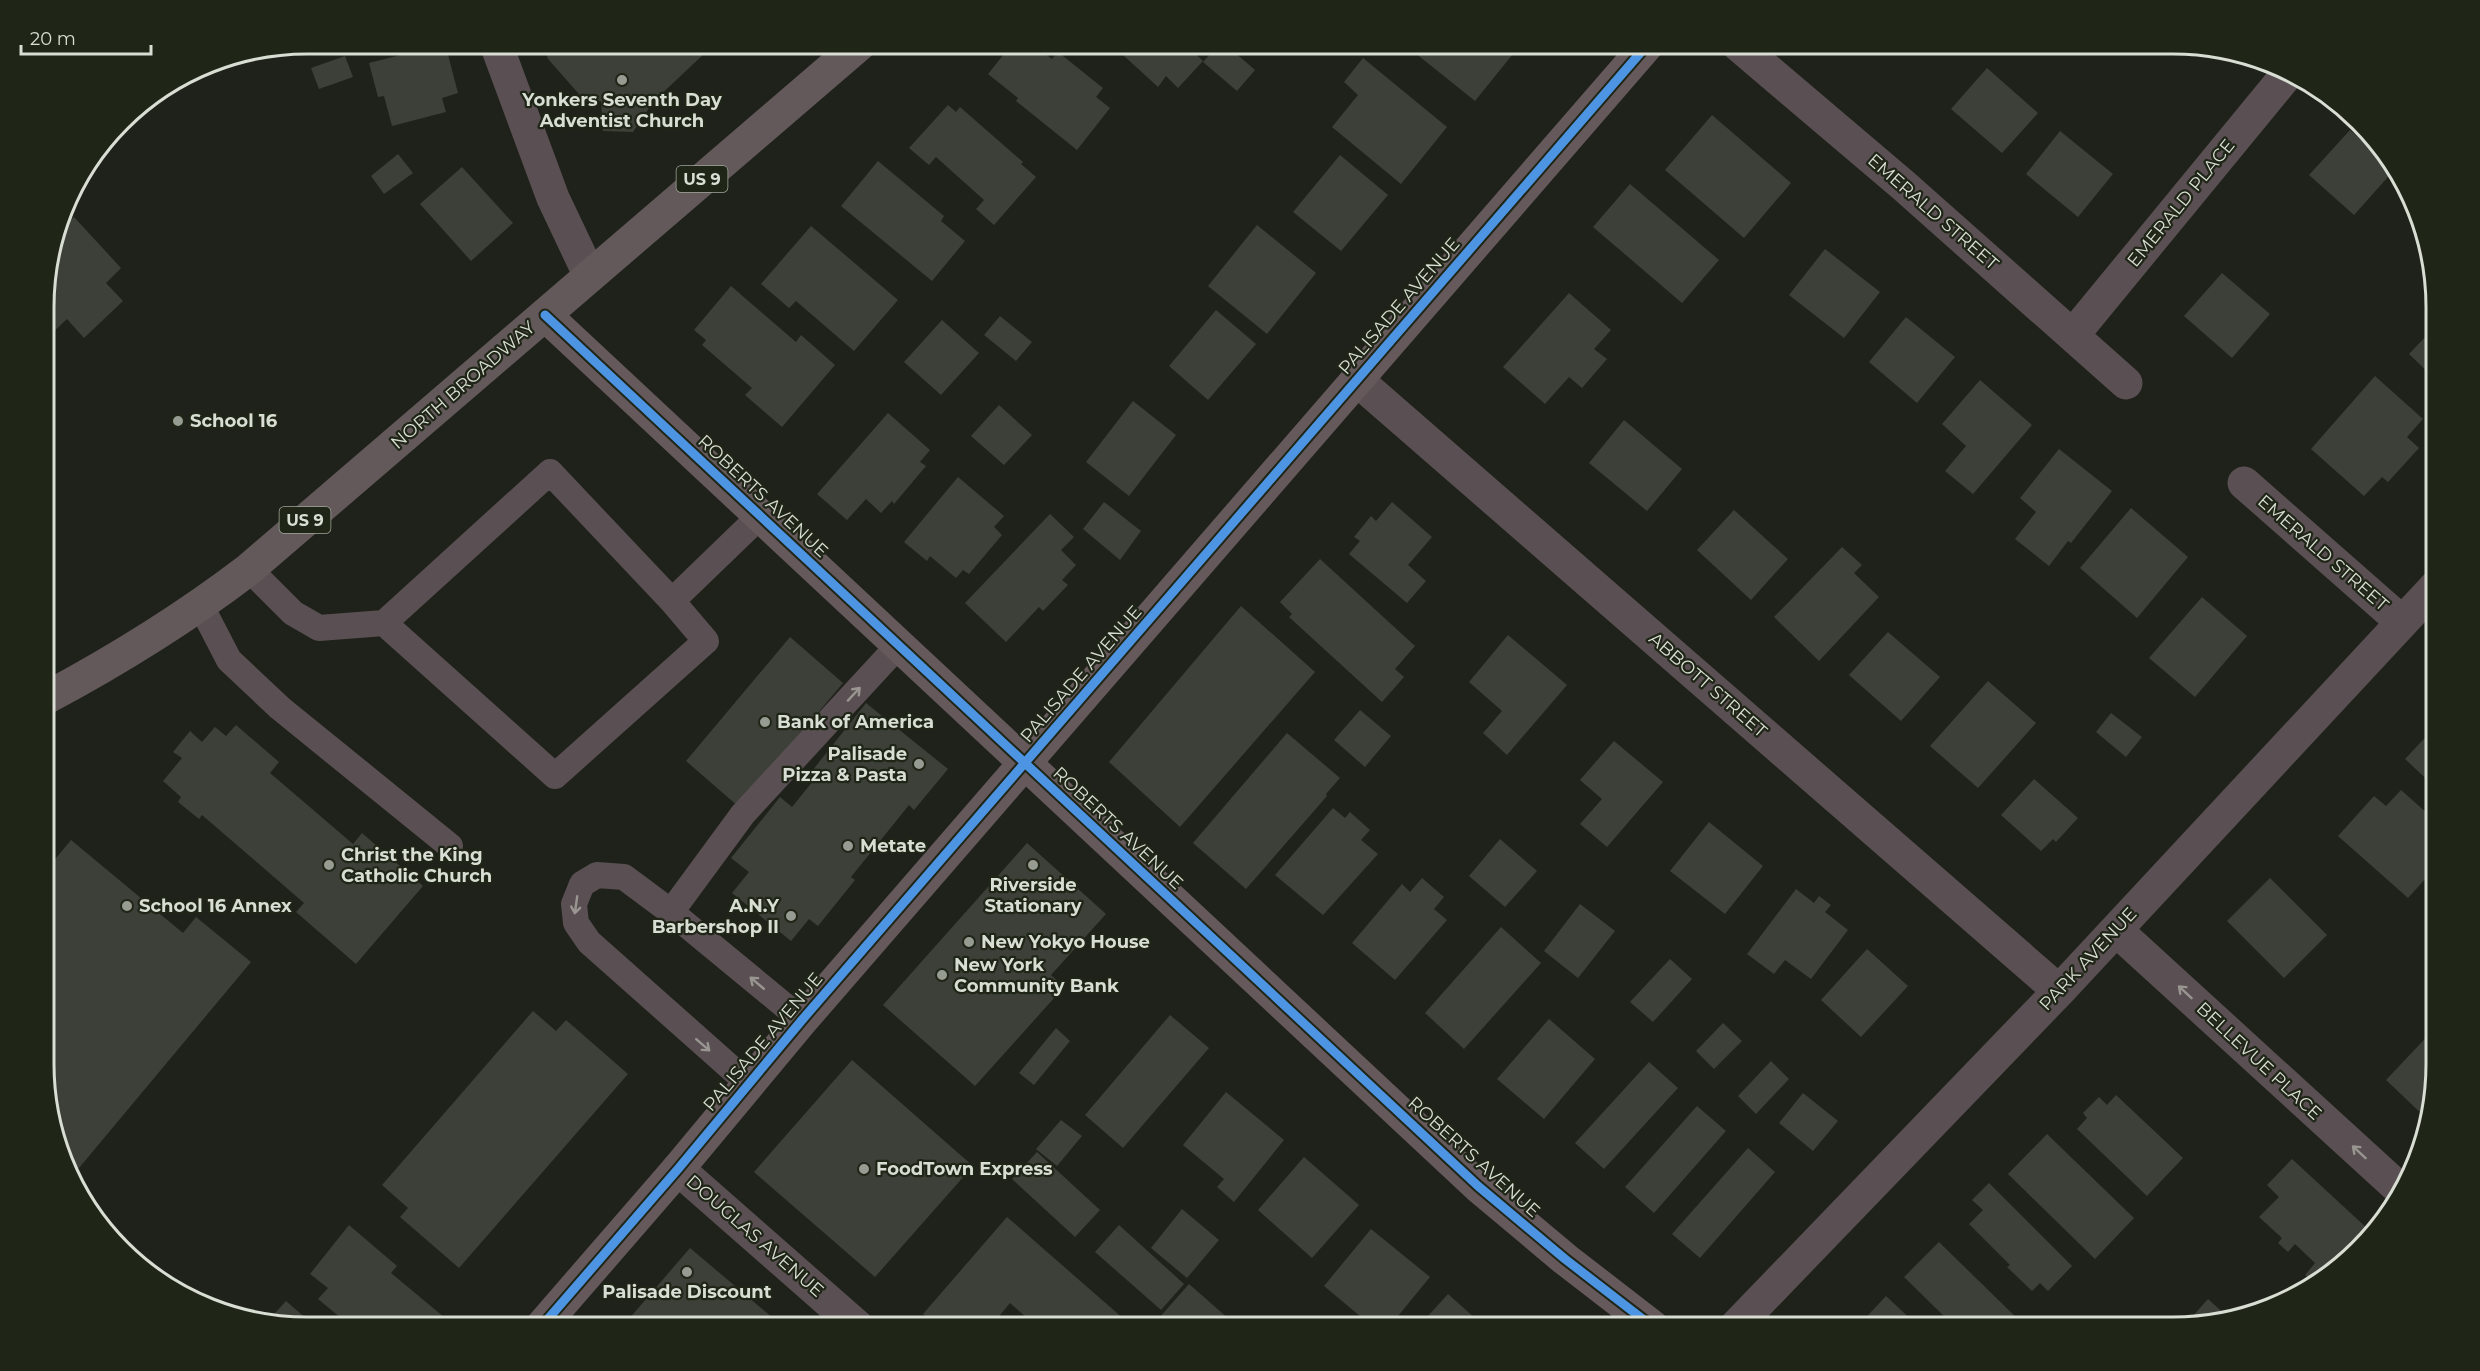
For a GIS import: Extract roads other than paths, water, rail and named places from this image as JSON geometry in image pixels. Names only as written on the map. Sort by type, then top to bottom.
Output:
[{"type":"main road","name":"NORTH BROADWAY","points":[[54,694],[97,671],[201,606],[249,569],[545,315],[589,274],[848,54]]},
{"type":"street","points":[[500,54],[553,198],[589,274]]},
{"type":"street","name":"PALISADE AVENUE","points":[[550,1317],[802,1020],[1639,54]]},
{"type":"street","name":"EMERALD STREET","points":[[1749,54],[2126,383]]},
{"type":"street","name":"EMERALD PLACE","points":[[2073,335],[2283,79]]},
{"type":"street","name":"ROBERTS AVENUE","points":[[545,315],[1478,1186],[1565,1259],[1640,1317]]},
{"type":"street","name":"ABBOTT STREET","points":[[1357,380],[2059,991]]},
{"type":"street","name":"EMERALD STREET","points":[[2244,483],[2402,622]]},
{"type":"street","name":"PARK AVENUE","points":[[1745,1317],[2059,991],[2426,597]]},
{"type":"street","name":"BELLEVUE PLACE","points":[[2116,930],[2395,1185]]},
{"type":"street","name":"DOUGLAS AVENUE","points":[[678,1169],[847,1317]]},
{"type":"lane","points":[[249,569],[293,613],[319,628],[384,623],[549,472],[672,601],[706,641],[555,776],[384,623]]},
{"type":"lane","points":[[672,601],[760,516]]},
{"type":"lane","points":[[201,606],[229,660],[280,708],[450,846]]},
{"type":"lane","points":[[671,912],[743,814],[898,646]]},
{"type":"lane","points":[[749,1084],[589,942],[576,923],[574,904],[582,884],[597,875],[624,877],[671,912],[802,1020]]},
{"type":"place","name":"Yonkers Seventh Day Adventist Church","points":[[622,80]]},
{"type":"place","name":"School 16","points":[[178,421]]},
{"type":"place","name":"Bank of America","points":[[765,722]]},
{"type":"place","name":"Palisade Pizza & Pasta","points":[[919,764]]},
{"type":"place","name":"Metate","points":[[848,846]]},
{"type":"place","name":"Christ the King Catholic Church","points":[[329,865]]},
{"type":"place","name":"Riverside Stationary","points":[[1033,865]]},
{"type":"place","name":"School 16 Annex","points":[[127,906]]},
{"type":"place","name":"A.N.Y Barbershop II","points":[[791,916]]},
{"type":"place","name":"New Yokyo House","points":[[969,942]]},
{"type":"place","name":"New York Community Bank","points":[[942,975]]},
{"type":"place","name":"FoodTown Express","points":[[864,1169]]},
{"type":"place","name":"Palisade Discount","points":[[687,1272]]}]
